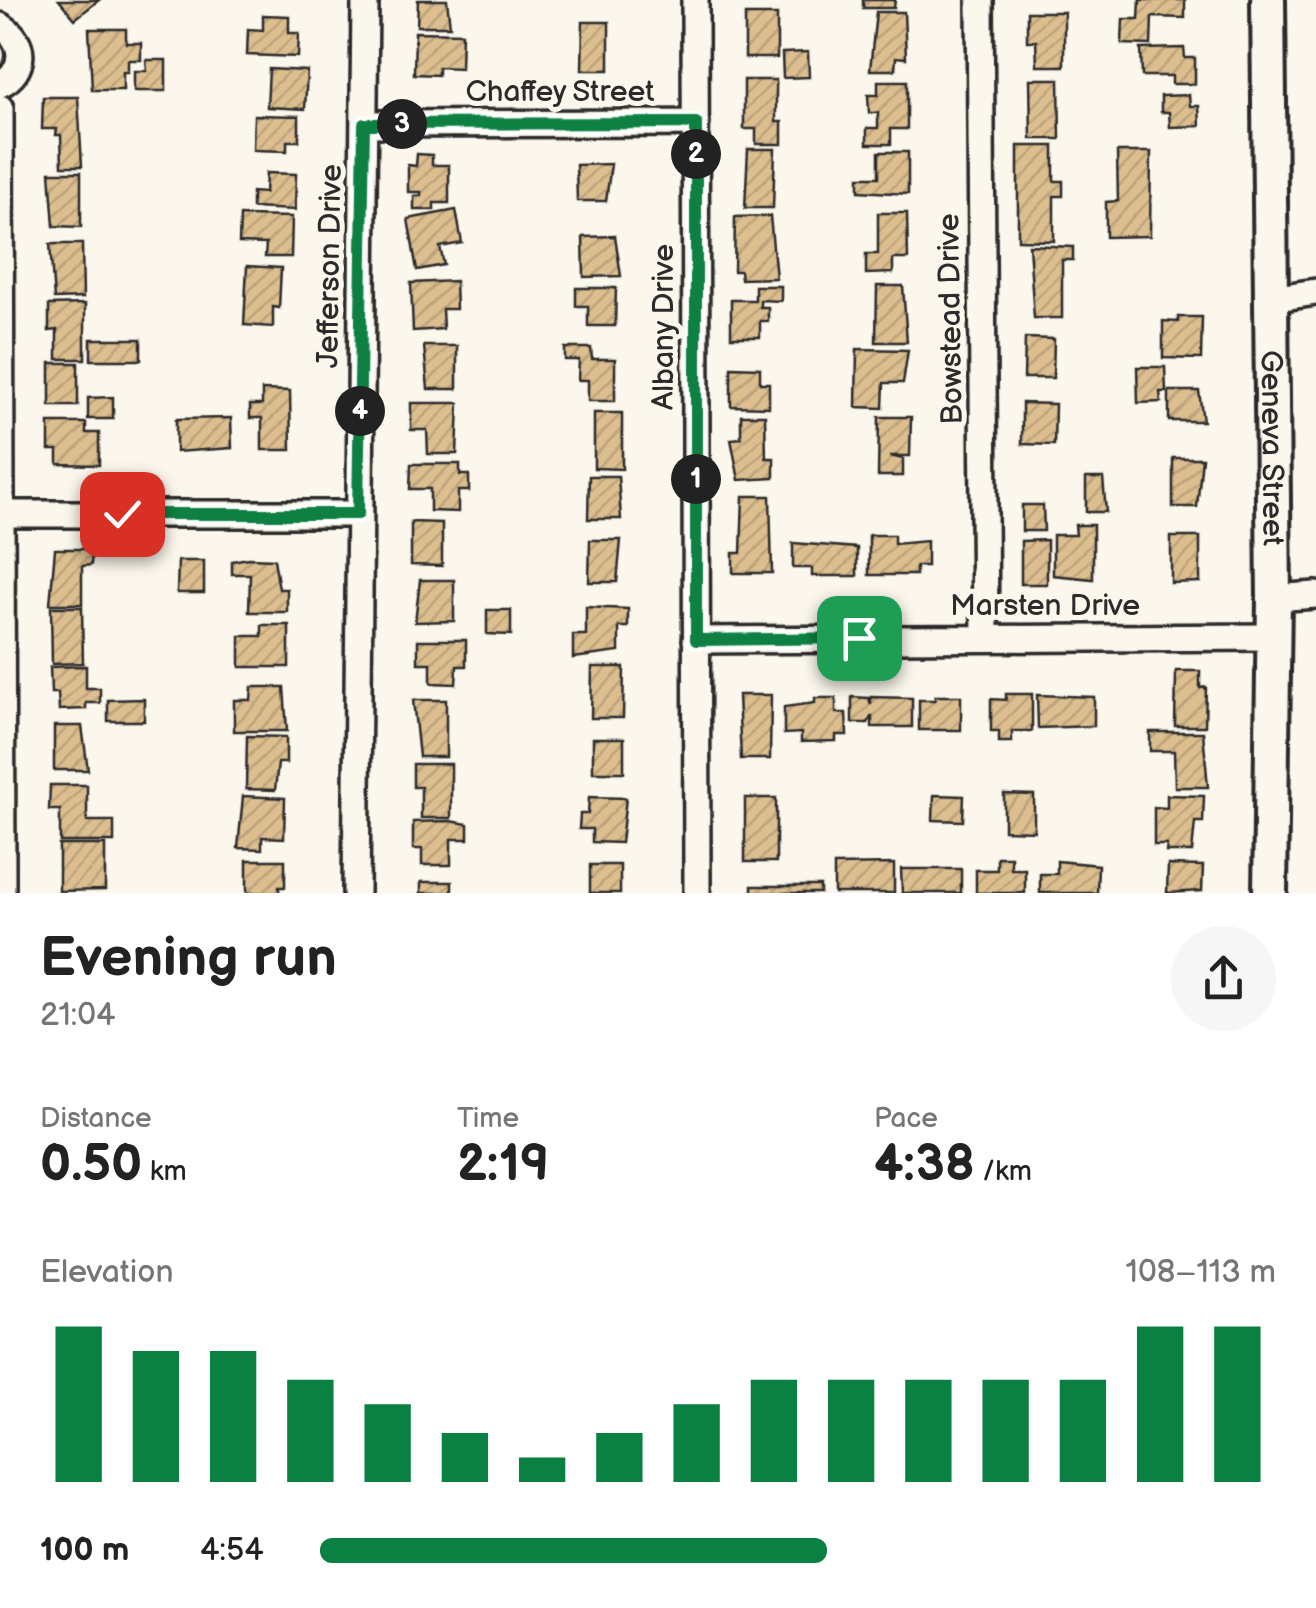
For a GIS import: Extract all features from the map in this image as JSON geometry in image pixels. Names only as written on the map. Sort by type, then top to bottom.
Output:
[{"type":"main road","name":"Geneva Street","points":[[1268,0],[1274,598],[1270,893]]},
{"type":"street","name":"Jefferson Drive","points":[[356,893],[365,0]]},
{"type":"street","name":"Albany Drive","points":[[695,0],[697,893]]},
{"type":"street","name":"Bowstead Drive","points":[[980,0],[986,637]]},
{"type":"street","points":[[0,26],[13,34],[21,53],[15,73],[0,84]]},
{"type":"street","points":[[0,108],[2,893]]},
{"type":"street","name":"Chaffey Street","points":[[364,124],[696,123]]},
{"type":"street","points":[[1271,298],[1316,292]]},
{"type":"street","points":[[2,514],[358,514]]},
{"type":"street","points":[[1274,598],[1316,594]]},
{"type":"street","name":"Marsten Drive","points":[[696,640],[1273,637]]},
{"type":"building","points":[[59,0],[99,0],[75,19]]},
{"type":"building","points":[[418,0],[447,0],[450,26],[417,26]]},
{"type":"building","points":[[863,0],[895,0],[894,8],[863,8]]},
{"type":"building","points":[[1140,0],[1185,0],[1185,18],[1152,17],[1151,45],[1122,44],[1123,19],[1139,19]]},
{"type":"building","points":[[876,12],[904,12],[906,58],[896,57],[895,70],[870,70]]},
{"type":"building","points":[[1027,12],[1064,12],[1064,66],[1037,66],[1036,41],[1027,41]]},
{"type":"building","points":[[263,15],[289,16],[289,33],[299,33],[298,57],[247,55],[248,29],[263,30]]},
{"type":"building","points":[[745,15],[777,15],[777,58],[745,58]]},
{"type":"building","points":[[583,22],[609,22],[609,70],[582,70]]},
{"type":"building","points":[[89,29],[126,29],[126,43],[141,43],[141,60],[128,60],[128,72],[123,72],[123,90],[92,90]]},
{"type":"building","points":[[415,32],[462,33],[461,68],[438,67],[438,75],[414,74]]},
{"type":"building","points":[[1184,48],[1185,58],[1195,58],[1195,84],[1172,84],[1172,76],[1142,76],[1141,49]]},
{"type":"building","points":[[808,52],[809,77],[783,78],[782,53]]},
{"type":"building","points":[[146,60],[166,60],[166,91],[134,91],[134,71],[147,71]]},
{"type":"building","points":[[269,69],[307,71],[305,109],[267,107]]},
{"type":"building","points":[[1030,79],[1059,79],[1060,139],[1031,139]]},
{"type":"building","points":[[744,80],[776,80],[776,122],[782,122],[782,144],[756,144],[756,129],[744,129]]},
{"type":"building","points":[[878,81],[907,81],[907,129],[891,129],[891,144],[867,144],[867,128],[878,128],[878,113],[869,113],[868,95],[878,95]]},
{"type":"building","points":[[1189,95],[1190,106],[1199,106],[1200,126],[1170,127],[1169,112],[1161,112],[1161,96]]},
{"type":"building","points":[[43,97],[78,97],[82,166],[62,166],[61,135],[56,135],[57,129],[42,129]]},
{"type":"building","points":[[254,115],[299,116],[299,141],[287,141],[287,151],[253,150]]},
{"type":"building","points":[[1018,146],[1054,146],[1054,181],[1063,181],[1063,196],[1054,196],[1054,241],[1018,240]]},
{"type":"building","points":[[748,149],[775,149],[773,208],[745,208]]},
{"type":"building","points":[[879,152],[908,152],[908,194],[859,191],[859,177],[879,177]]},
{"type":"building","points":[[1117,152],[1151,152],[1150,236],[1106,237],[1106,202],[1118,201]]},
{"type":"building","points":[[417,154],[432,155],[432,165],[449,165],[449,203],[434,203],[434,210],[414,210],[414,196],[421,196],[421,192],[408,192],[408,165],[416,166]]},
{"type":"building","points":[[611,164],[606,201],[577,201],[576,165]]},
{"type":"building","points":[[50,172],[81,172],[81,227],[54,226]]},
{"type":"building","points":[[266,173],[296,174],[295,210],[252,208],[252,192],[265,193]]},
{"type":"building","points":[[456,210],[462,243],[440,247],[444,265],[417,270],[408,219]]},
{"type":"building","points":[[878,213],[907,213],[908,259],[893,259],[893,273],[866,274],[866,254],[878,254]]},
{"type":"building","points":[[240,216],[292,217],[291,257],[265,257],[266,244],[239,243]]},
{"type":"building","points":[[770,216],[776,278],[741,279],[740,271],[734,271],[735,217]]},
{"type":"building","points":[[615,236],[621,276],[584,277],[583,237]]},
{"type":"building","points":[[50,244],[82,244],[83,298],[54,299]]},
{"type":"building","points":[[1029,245],[1073,247],[1073,260],[1062,260],[1062,318],[1034,318]]},
{"type":"building","points":[[247,266],[281,268],[279,308],[273,307],[273,327],[244,325]]},
{"type":"building","points":[[455,281],[456,309],[442,309],[443,329],[413,331],[411,283]]},
{"type":"building","points":[[755,286],[781,286],[781,301],[760,300],[760,307],[768,307],[768,321],[760,321],[760,337],[731,337],[731,300],[755,300]]},
{"type":"building","points":[[877,286],[903,286],[907,342],[876,342]]},
{"type":"building","points":[[576,288],[616,288],[615,326],[588,326],[588,306],[576,306]]},
{"type":"building","points":[[85,304],[85,359],[57,359],[57,330],[49,331],[49,305]]},
{"type":"building","points":[[1178,317],[1202,317],[1201,359],[1163,358],[1163,321],[1178,322]]},
{"type":"building","points":[[1025,338],[1054,339],[1053,378],[1024,378]]},
{"type":"building","points":[[91,339],[141,339],[141,360],[91,360]]},
{"type":"building","points":[[424,346],[457,346],[457,389],[428,389]]},
{"type":"building","points":[[565,348],[591,348],[592,359],[615,359],[615,401],[588,401],[588,380],[578,380],[579,360],[565,360]]},
{"type":"building","points":[[857,349],[908,350],[903,383],[884,383],[883,408],[856,407]]},
{"type":"building","points":[[50,363],[78,363],[78,406],[50,406]]},
{"type":"building","points":[[731,367],[760,368],[760,383],[769,383],[769,407],[731,406]]},
{"type":"building","points":[[1137,367],[1165,367],[1166,392],[1160,392],[1161,402],[1138,403]]},
{"type":"building","points":[[262,390],[290,391],[291,450],[262,450],[262,418],[250,418],[250,405],[262,405]]},
{"type":"building","points":[[1169,391],[1199,391],[1203,421],[1169,421]]},
{"type":"building","points":[[113,397],[113,419],[88,419],[88,398]]},
{"type":"building","points":[[411,403],[459,403],[457,454],[428,454],[427,430],[411,430]]},
{"type":"building","points":[[1022,403],[1055,404],[1054,445],[1022,444]]},
{"type":"building","points":[[594,413],[622,413],[622,469],[594,468]]},
{"type":"building","points":[[741,415],[765,415],[766,458],[774,458],[774,478],[739,480],[731,439],[741,438]]},
{"type":"building","points":[[879,417],[911,417],[910,456],[890,456],[903,459],[903,476],[878,476]]},
{"type":"building","points":[[231,418],[232,448],[176,452],[176,419]]},
{"type":"building","points":[[49,423],[86,423],[86,433],[99,433],[99,465],[58,464],[58,450],[49,450]]},
{"type":"building","points":[[1173,458],[1202,458],[1197,507],[1173,507]]},
{"type":"building","points":[[411,464],[460,464],[460,475],[469,475],[469,491],[458,491],[458,512],[430,511],[430,489],[410,489]]},
{"type":"building","points":[[589,476],[618,476],[621,519],[588,519]]},
{"type":"building","points":[[1086,478],[1103,478],[1106,512],[1086,512]]},
{"type":"building","points":[[743,496],[770,496],[772,573],[733,573],[733,553],[741,553]]},
{"type":"building","points":[[1022,505],[1043,505],[1044,531],[1022,531]]},
{"type":"building","points":[[411,522],[442,523],[442,566],[411,565]]},
{"type":"building","points":[[1075,525],[1093,525],[1093,579],[1053,575],[1053,535],[1076,535]]},
{"type":"building","points":[[869,535],[894,535],[894,544],[927,541],[927,566],[916,566],[916,575],[869,575]]},
{"type":"building","points":[[1171,537],[1200,537],[1200,582],[1171,583]]},
{"type":"building","points":[[590,540],[621,540],[617,582],[589,582]]},
{"type":"building","points":[[1047,540],[1047,584],[1021,584],[1021,541]]},
{"type":"building","points":[[793,543],[857,548],[857,576],[812,576],[812,568],[793,568]]},
{"type":"building","points":[[55,549],[92,549],[91,565],[82,566],[82,604],[50,604]]},
{"type":"building","points":[[274,559],[279,589],[287,589],[287,612],[249,612],[250,574],[232,574],[232,561]]},
{"type":"building","points":[[178,561],[204,561],[204,593],[177,593]]},
{"type":"building","points":[[420,580],[454,580],[454,621],[415,622]]},
{"type":"building","points":[[51,607],[82,607],[83,663],[52,664]]},
{"type":"building","points":[[586,607],[628,609],[628,627],[619,627],[619,652],[573,658],[573,635],[586,635]]},
{"type":"building","points":[[487,610],[511,610],[511,635],[487,634]]},
{"type":"building","points":[[262,625],[289,625],[289,667],[240,667],[240,636],[262,636]]},
{"type":"building","points":[[418,640],[466,640],[466,666],[457,666],[456,684],[431,683],[431,663],[418,663]]},
{"type":"building","points":[[86,666],[86,688],[100,688],[100,703],[86,703],[86,709],[59,710],[58,693],[51,693],[50,667]]},
{"type":"building","points":[[592,667],[624,667],[623,718],[591,718]]},
{"type":"building","points":[[1176,671],[1200,671],[1200,688],[1206,687],[1205,726],[1175,726]]},
{"type":"building","points":[[252,687],[284,687],[287,731],[234,731],[234,700],[251,700]]},
{"type":"building","points":[[1006,694],[1032,694],[1032,731],[1012,731],[1012,742],[999,742],[999,731],[991,731],[991,699],[1006,700]]},
{"type":"building","points":[[738,695],[771,695],[770,759],[741,759]]},
{"type":"building","points":[[1037,695],[1094,697],[1094,726],[1038,728]]},
{"type":"building","points":[[935,696],[961,696],[961,730],[919,730],[919,700],[935,700]]},
{"type":"building","points":[[852,697],[869,698],[871,705],[871,697],[912,698],[912,727],[872,727],[872,715],[868,723],[852,723]]},
{"type":"building","points":[[815,698],[836,698],[836,713],[846,713],[847,735],[836,735],[836,741],[801,742],[801,733],[784,734],[784,707],[815,703]]},
{"type":"building","points":[[144,699],[144,721],[108,721],[108,700]]},
{"type":"building","points":[[413,700],[446,700],[446,757],[419,757]]},
{"type":"building","points":[[54,726],[82,726],[88,770],[54,770]]},
{"type":"building","points":[[1150,732],[1203,732],[1208,787],[1175,787],[1174,751],[1150,751]]},
{"type":"building","points":[[247,736],[286,737],[286,763],[278,763],[275,790],[246,789]]},
{"type":"building","points":[[593,738],[624,738],[624,772],[593,772]]},
{"type":"building","points":[[413,764],[451,764],[451,818],[421,818],[421,787],[413,787]]},
{"type":"building","points":[[50,785],[87,785],[87,821],[114,821],[114,842],[60,842],[60,810],[49,810]]},
{"type":"building","points":[[1004,794],[1034,795],[1034,831],[1004,830]]},
{"type":"building","points":[[934,795],[964,796],[963,821],[933,820]]},
{"type":"building","points":[[1167,795],[1204,796],[1203,822],[1195,822],[1192,852],[1166,852],[1167,845],[1154,845],[1154,807],[1167,808]]},
{"type":"building","points":[[243,796],[285,798],[284,838],[262,837],[262,849],[238,848]]},
{"type":"building","points":[[589,797],[626,798],[621,843],[592,842],[592,829],[579,829],[580,814],[588,814]]},
{"type":"building","points":[[745,798],[776,798],[776,862],[745,862]]},
{"type":"building","points":[[413,822],[468,824],[468,839],[451,839],[451,865],[422,865],[422,849],[413,849]]},
{"type":"building","points":[[59,845],[105,845],[105,890],[59,891]]},
{"type":"building","points":[[997,857],[1011,857],[1011,869],[1025,869],[1025,893],[976,893],[976,870],[997,870]]},
{"type":"building","points":[[247,860],[285,860],[285,887],[279,887],[279,893],[247,893]]},
{"type":"building","points":[[1057,861],[1098,865],[1097,893],[1040,893],[1040,874],[1057,874]]},
{"type":"building","points":[[894,864],[894,893],[834,893],[834,865]]},
{"type":"building","points":[[590,865],[620,865],[620,893],[590,893]]},
{"type":"building","points":[[1168,865],[1203,866],[1202,891],[1167,893]]},
{"type":"building","points":[[901,869],[961,869],[961,893],[902,893]]},
{"type":"building","points":[[421,882],[452,882],[452,893],[421,893]]},
{"type":"building","points":[[752,886],[820,886],[820,893],[752,893]]},
{"type":"route","points":[[122,514],[358,514],[364,124],[696,123],[696,640],[859,638]]}]
